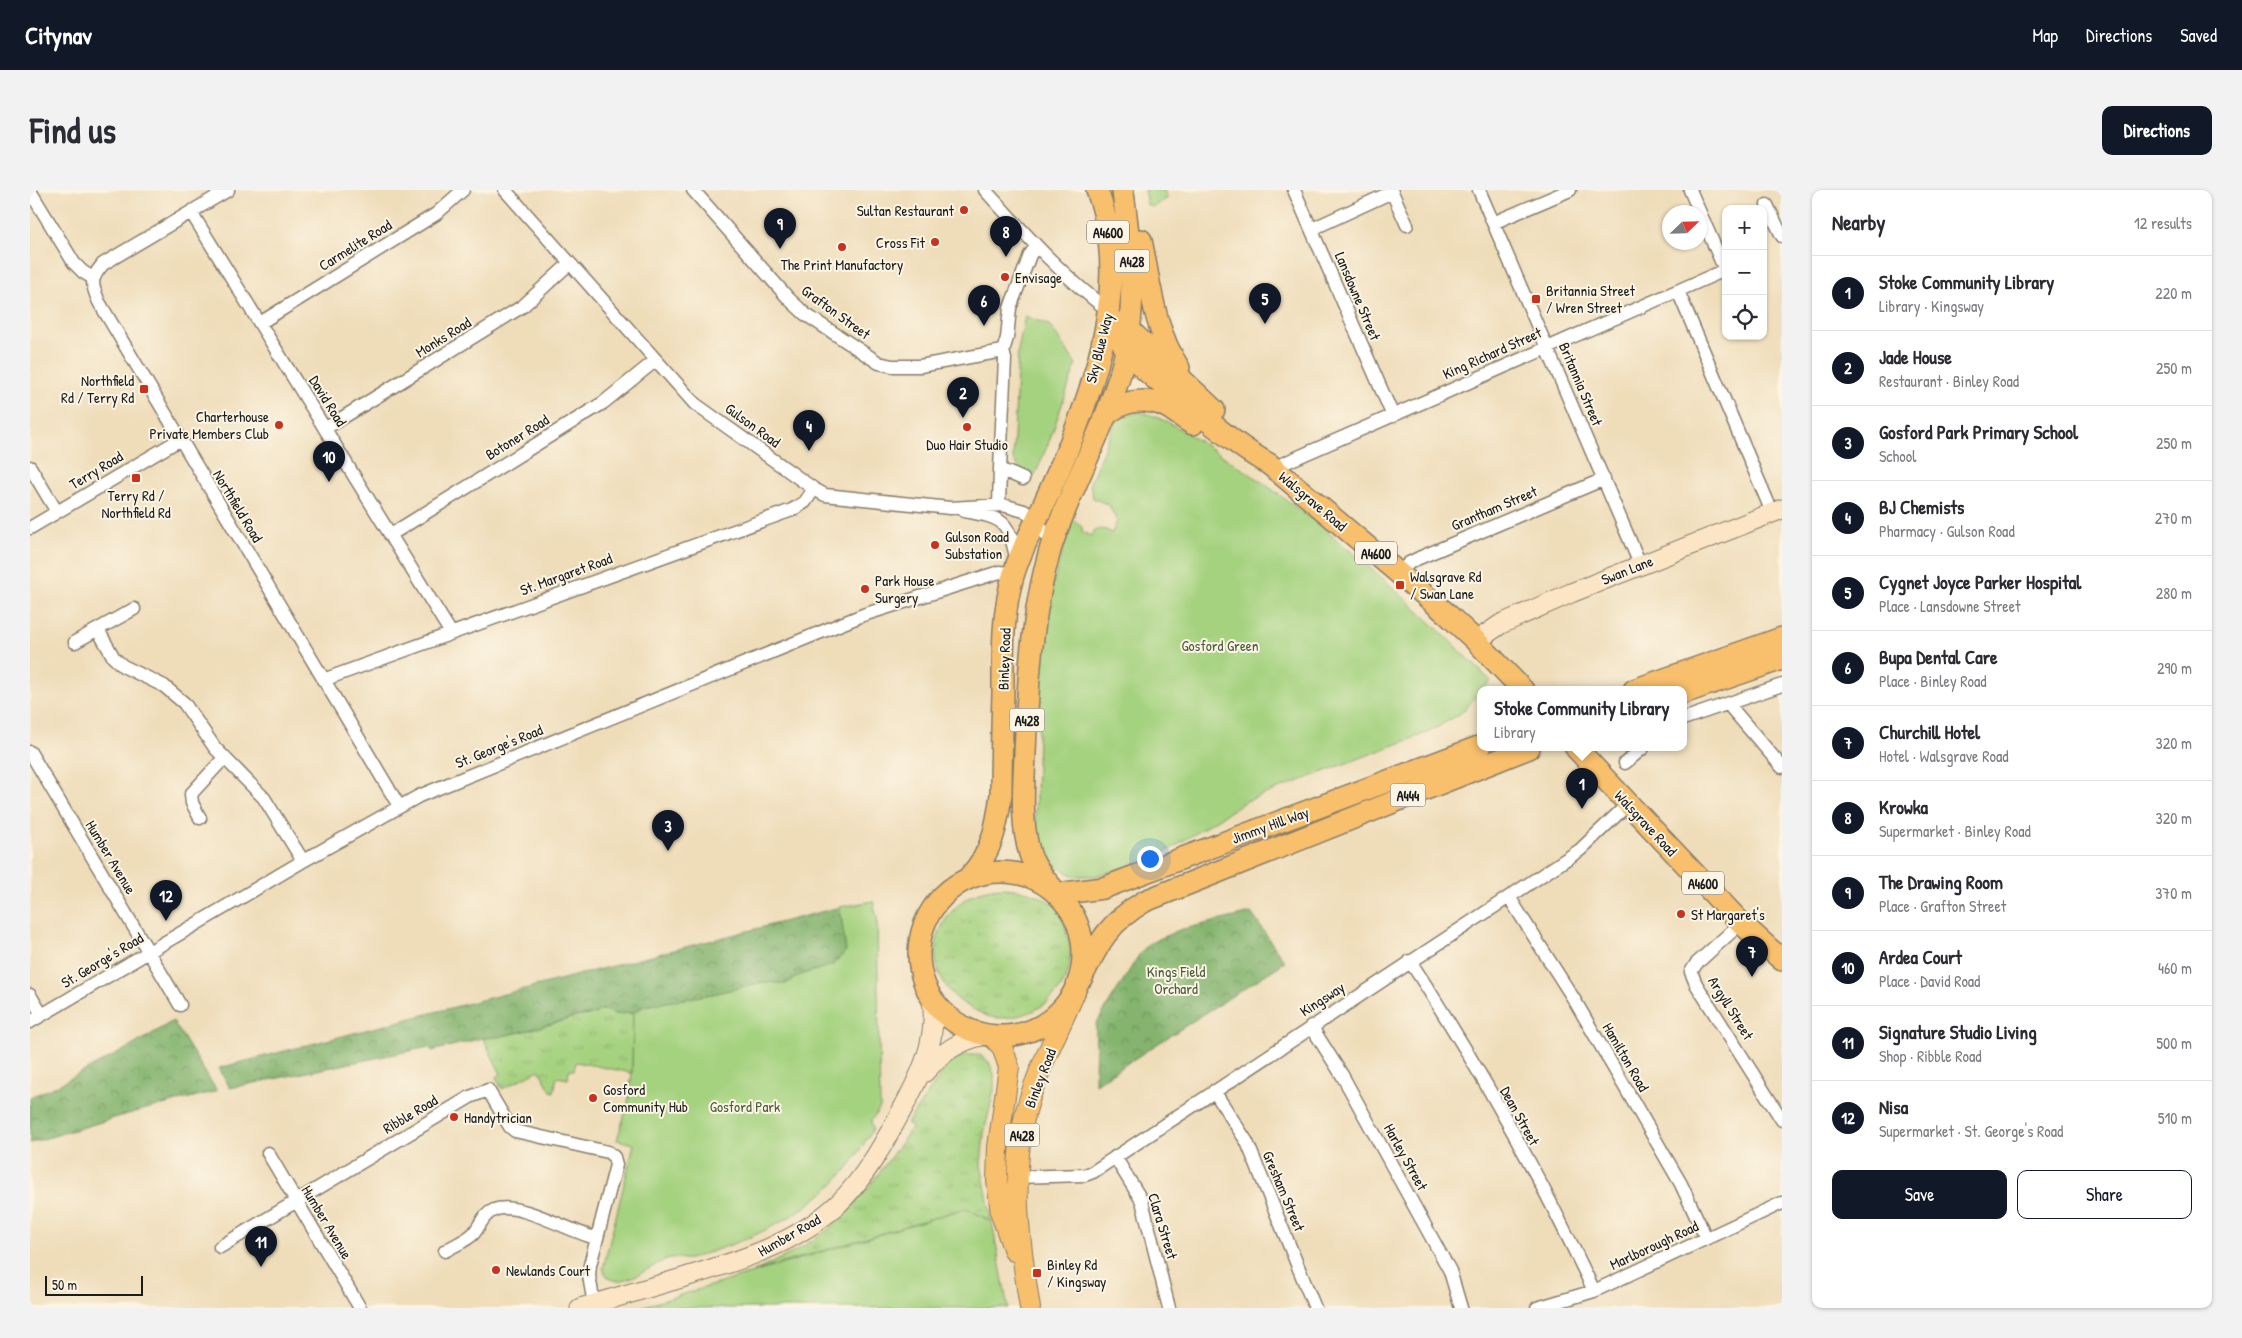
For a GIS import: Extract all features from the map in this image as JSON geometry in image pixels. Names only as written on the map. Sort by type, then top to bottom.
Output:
[{"type":"highway","name":"Sky Blue Way","points":[[1041,509],[1070,442],[1098,363],[1109,311],[1112,275],[1110,245],[1106,221],[1097,190]]},
{"type":"highway","name":"A4600","points":[[1123,191],[1138,226],[1158,323],[1174,361],[1198,394]]},
{"type":"highway","name":"A428","points":[[1123,191],[1131,253],[1133,306],[1128,340]]},
{"type":"highway","name":"A4600","points":[[1109,311],[1128,340],[1198,394],[1271,466]]},
{"type":"highway","name":"Sky Blue Way","points":[[1052,546],[1118,381],[1128,340]]},
{"type":"highway","name":"Walsgrave Road","points":[[1128,340],[1156,378],[1249,453],[1271,466],[1400,572],[1476,641],[1519,686]]},
{"type":"highway","name":"A4600","points":[[1102,421],[1113,410],[1126,403],[1135,400],[1153,402],[1165,406],[1190,422],[1249,453]]},
{"type":"highway","name":"Binley Road","points":[[969,877],[986,856],[992,843],[997,822],[1001,794],[1005,619],[1016,569],[1041,509]]},
{"type":"highway","name":"Binley Road","points":[[1052,546],[1035,619],[1027,720],[1024,797],[1025,832],[1031,856],[1055,891]]},
{"type":"highway","points":[[1645,686],[1782,638]]},
{"type":"highway","points":[[1687,692],[1782,659]]},
{"type":"highway","name":"Jimmy Hill Way","points":[[1055,891],[1103,888],[1477,748]]},
{"type":"highway","name":"Jimmy Hill Way","points":[[1078,986],[1100,940],[1126,912],[1145,901],[1520,751]]},
{"type":"highway","name":"Walsgrave Road","points":[[1579,751],[1741,923],[1782,960]]},
{"type":"highway","points":[[1001,873],[1027,876],[1055,891],[1072,915],[1081,933],[1085,947],[1085,964],[1078,986],[1056,1013],[1039,1026],[1015,1034],[988,1035],[954,1022],[942,1013],[925,986],[921,966],[921,942],[927,920],[939,901],[969,877],[1001,873]]},
{"type":"main road","name":"Swan Lane","points":[[1476,641],[1508,621],[1640,564],[1777,511]]},
{"type":"main road","name":"Binley Road","points":[[1030,1308],[1026,1286],[1016,1177],[1025,1118],[1040,1072],[1078,986]]},
{"type":"main road","name":"Humber Road","points":[[587,1306],[744,1260],[803,1230],[837,1204],[857,1183],[881,1148],[919,1078],[932,1037],[934,1016],[932,999]]},
{"type":"main road","name":"Humber Road","points":[[919,1078],[939,1056],[952,1047],[964,1040],[988,1035]]},
{"type":"main road","name":"Binley Road","points":[[988,1035],[1002,1048],[1009,1067],[998,1147],[997,1180],[1001,1214],[1026,1286]]},
{"type":"street","points":[[30,191],[74,263],[93,278],[104,264],[228,190]]},
{"type":"street","name":"Carmelite Road","points":[[260,323],[436,214],[463,190]]},
{"type":"street","name":"Gulson Road","points":[[505,190],[695,404],[814,489],[825,495],[950,508],[999,505],[1024,511],[1041,509]]},
{"type":"street","name":"Grafton Street","points":[[693,190],[789,299],[805,314],[878,363],[892,366],[920,366],[1003,351]]},
{"type":"street","points":[[985,190],[1036,246],[1076,285],[1109,311]]},
{"type":"street","name":"Lansdowne Street","points":[[1294,190],[1392,416]]},
{"type":"street","name":"Britannia Street","points":[[1479,190],[1640,564]]},
{"type":"street","points":[[1493,223],[1570,190]]},
{"type":"street","points":[[1690,190],[1722,263]]},
{"type":"street","points":[[1312,229],[1391,191],[1408,226]]},
{"type":"street","points":[[1767,204],[1782,236]]},
{"type":"street","name":"David Road","points":[[192,212],[451,633]]},
{"type":"street","points":[[999,505],[1005,360],[1003,351],[1007,338],[1010,308],[1030,255],[1036,246]]},
{"type":"street","name":"Monks Road","points":[[326,428],[523,306],[570,263]]},
{"type":"street","name":"King Richard Street","points":[[1271,466],[1392,416],[1722,271]]},
{"type":"street","name":"Northfield Road","points":[[93,278],[92,286],[99,302],[399,806]]},
{"type":"street","points":[[1678,291],[1777,511]]},
{"type":"street","name":"Botoner Road","points":[[390,535],[604,403],[656,360]]},
{"type":"street","name":"Terry Road","points":[[30,528],[180,440]]},
{"type":"street","points":[[30,467],[57,512]]},
{"type":"street","points":[[1000,469],[1023,480]]},
{"type":"street","name":"Grantham Street","points":[[1400,572],[1409,563],[1419,558],[1604,479]]},
{"type":"street","name":"St. Margaret Road","points":[[323,680],[792,510],[805,502],[814,489]]},
{"type":"street","points":[[950,508],[997,518],[1008,530],[1016,569]]},
{"type":"street","points":[[1041,509],[1052,546]]},
{"type":"street","name":"St. George's Road","points":[[30,1022],[303,861],[399,806],[436,789],[863,615],[993,574],[1016,569]]},
{"type":"street","points":[[75,642],[134,609]]},
{"type":"street","points":[[98,630],[111,653],[123,666],[164,686],[191,711],[215,748],[264,798],[303,861]]},
{"type":"street","points":[[1687,718],[1782,685]]},
{"type":"street","points":[[1728,704],[1782,767]]},
{"type":"street","points":[[1626,763],[1640,751]]},
{"type":"street","name":"Humber Avenue","points":[[30,752],[180,1005]]},
{"type":"street","points":[[200,818],[192,803],[191,794],[225,758]]},
{"type":"street","name":"Kingsway","points":[[1016,1177],[1085,1175],[1115,1158],[1311,1026],[1580,850],[1628,804]]},
{"type":"street","name":"Hamilton Road","points":[[1508,896],[1575,1001],[1638,1109],[1681,1184],[1706,1238]]},
{"type":"street","name":"Argyll Street","points":[[1741,923],[1696,964],[1691,972],[1696,984],[1782,1120]]},
{"type":"street","name":"Dean Street","points":[[1410,961],[1436,1001],[1503,1117],[1565,1230],[1594,1291]]},
{"type":"street","points":[[30,995],[42,1015]]},
{"type":"street","name":"Harley Street","points":[[1311,1026],[1342,1075],[1450,1271],[1461,1308]]},
{"type":"street","name":"Ribble Road","points":[[220,1247],[295,1200],[470,1097],[488,1090],[510,1127],[515,1131],[608,1152],[614,1157]]},
{"type":"street","name":"Gresham Street","points":[[1214,1091],[1247,1142],[1315,1308]]},
{"type":"street","name":"Humber Avenue","points":[[268,1153],[360,1308]]},
{"type":"street","name":"Humber Road","points":[[587,1306],[589,1276],[596,1238],[616,1164],[614,1157]]},
{"type":"street","name":"Clara Street","points":[[1115,1158],[1142,1201],[1169,1308]]},
{"type":"street","name":"Marlborough Road","points":[[1537,1308],[1594,1291],[1782,1203]]},
{"type":"street","points":[[445,1251],[474,1234],[482,1219],[496,1210],[518,1210],[555,1221],[573,1231],[596,1238]]},
{"type":"green space","points":[[1144,190],[1164,190],[1168,198],[1153,207],[1147,205]]},
{"type":"green space","points":[[1025,316],[1049,325],[1076,364],[1050,439],[1035,475],[1022,470],[1013,460],[1018,350]]},
{"type":"green space","name":"Gosford Green","points":[[1140,412],[1159,418],[1176,427],[1286,499],[1391,586],[1491,681],[1486,686],[1477,686],[1477,696],[1461,713],[1429,732],[1244,802],[1166,852],[1118,870],[1094,876],[1074,876],[1054,865],[1042,848],[1035,825],[1040,681],[1044,632],[1050,593],[1072,518],[1082,527],[1082,532],[1091,536],[1094,531],[1099,529],[1112,533],[1117,521],[1109,505],[1093,498],[1090,483],[1114,424],[1126,416]]},
{"type":"green space","points":[[1001,888],[1031,893],[1051,903],[1064,921],[1070,953],[1069,968],[1064,982],[1056,994],[1045,1004],[1017,1016],[996,1018],[978,1012],[956,998],[945,985],[939,971],[936,956],[937,941],[942,926],[952,912],[973,894]]},
{"type":"green space","name":"Gosford Park","points":[[873,901],[877,918],[880,1108],[871,1121],[873,1129],[846,1170],[815,1199],[781,1222],[762,1232],[693,1258],[667,1259],[623,1280],[615,1280],[608,1276],[603,1268],[634,1144],[617,1140],[628,1103],[632,1073],[633,1013],[644,1006],[713,994],[755,984],[768,982],[786,984],[800,975],[833,965],[846,951],[840,907]]},
{"type":"green space","points":[[840,907],[846,951],[833,965],[800,975],[786,984],[768,982],[755,984],[713,994],[644,1006],[633,1013],[613,1014],[607,1010],[600,1010],[595,1014],[432,1051],[429,1047],[230,1088],[219,1068]]},
{"type":"green space","name":"Kings Field Orchard","points":[[1251,913],[1285,962],[1095,1084],[1096,1024],[1139,955],[1148,944],[1179,930]]},
{"type":"green space","points":[[600,1010],[607,1010],[613,1014],[633,1013],[632,1073],[576,1062],[574,1070],[569,1070],[568,1079],[557,1077],[554,1092],[551,1091],[539,1070],[502,1089],[496,1077],[501,1074],[483,1038],[518,1033]]},
{"type":"green space","points":[[173,1021],[217,1091],[135,1112],[30,1143],[30,1097],[54,1087],[130,1047]]},
{"type":"green space","points":[[965,1055],[980,1055],[989,1062],[994,1074],[994,1090],[984,1133],[981,1164],[992,1222],[966,1208],[753,1272],[812,1241],[830,1228],[852,1207],[906,1136],[912,1127],[907,1123],[949,1063]]},
{"type":"green space","points":[[966,1208],[992,1222],[1008,1308],[638,1308]]},
{"type":"place","name":"Sultan Restaurant","points":[[964,210]]},
{"type":"place","name":"Cross Fit","points":[[935,242]]},
{"type":"place","name":"The Print Manufactory","points":[[842,247]]},
{"type":"place","name":"The Drawing Room","points":[[780,249]]},
{"type":"place","name":"Krowka","points":[[1006,257]]},
{"type":"place","name":"Envisage","points":[[1005,277]]},
{"type":"place","name":"Britannia Street / Wren Street","points":[[1536,299]]},
{"type":"place","name":"Cygnet Joyce Parker Hospital","points":[[1265,324]]},
{"type":"place","name":"Bupa Dental Care","points":[[984,326]]},
{"type":"place","name":"Northfield Rd / Terry Rd","points":[[144,389]]},
{"type":"place","name":"Jade House","points":[[963,418]]},
{"type":"place","name":"Charterhouse Private Members Club","points":[[279,425]]},
{"type":"place","name":"Duo Hair Studio","points":[[967,427]]},
{"type":"place","name":"BJ Chemists","points":[[809,451]]},
{"type":"place","name":"Terry Rd / Northfield Rd","points":[[136,478]]},
{"type":"place","name":"Ardea Court","points":[[329,482]]},
{"type":"place","name":"Gulson Road Substation","points":[[935,545]]},
{"type":"place","name":"Walsgrave Rd / Swan Lane","points":[[1400,585]]},
{"type":"place","name":"Park House Surgery","points":[[865,589]]},
{"type":"place","name":"Stoke Community Library","points":[[1582,809]]},
{"type":"place","name":"Gosford Park Primary School","points":[[668,851]]},
{"type":"place","name":"St Margaret's","points":[[1681,914]]},
{"type":"place","name":"Nisa","points":[[166,921]]},
{"type":"place","name":"Churchill Hotel","points":[[1752,977]]},
{"type":"place","name":"Gosford Community Hub","points":[[593,1098]]},
{"type":"place","name":"Handytrician","points":[[454,1117]]},
{"type":"place","name":"Signature Studio Living","points":[[261,1267]]},
{"type":"place","name":"Newlands Court","points":[[496,1270]]},
{"type":"place","name":"Binley Rd / Kingsway","points":[[1037,1273]]}]
